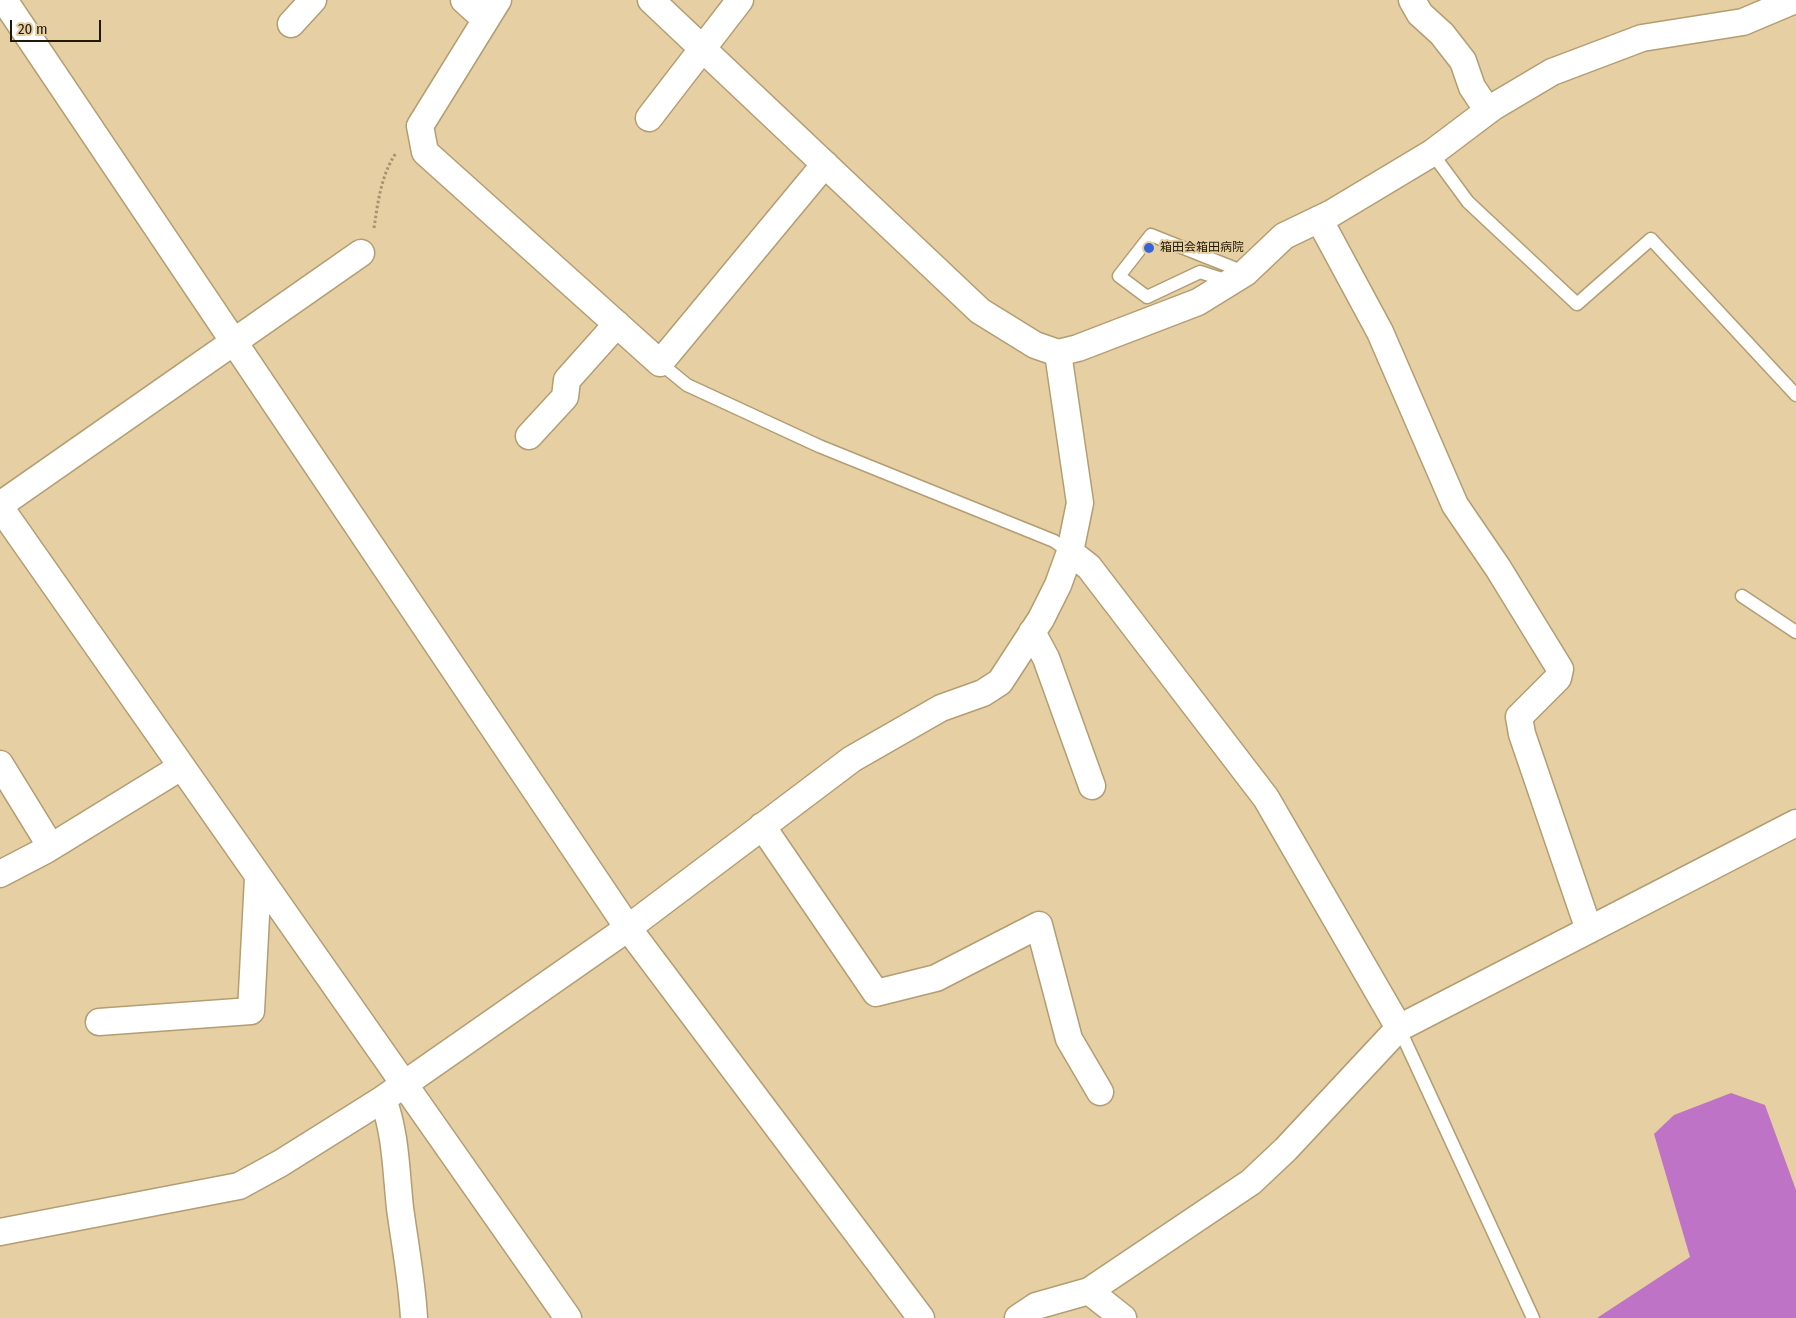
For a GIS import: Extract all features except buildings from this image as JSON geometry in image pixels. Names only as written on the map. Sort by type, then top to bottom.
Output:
[{"type":"street","points":[[4,0],[628,928],[921,1318]]},
{"type":"street","points":[[291,24],[313,0]]},
{"type":"street","points":[[464,0],[492,9],[420,126],[425,152],[660,363],[825,164]]},
{"type":"street","points":[[651,0],[980,311],[1035,345],[1058,353],[1078,348],[1198,302],[1238,277],[1284,236],[1319,219],[1432,153],[1488,111],[1552,72],[1642,38],[1744,22],[1795,0]]},
{"type":"street","points":[[649,118],[740,0]]},
{"type":"street","points":[[1412,0],[1420,14],[1442,34],[1463,61],[1472,87],[1488,111]]},
{"type":"street","points":[[1319,219],[1380,332],[1455,505],[1498,568],[1560,669],[1558,678],[1519,717],[1522,734],[1589,930]]},
{"type":"street","points":[[361,253],[0,506],[258,878],[393,1092],[568,1318]]},
{"type":"street","points":[[529,436],[564,397],[566,380],[617,324]]},
{"type":"street","points":[[0,1232],[239,1186],[280,1163],[393,1092],[628,928],[852,759],[941,708],[983,693],[1000,682],[1032,632],[1058,585],[1070,552],[1080,503],[1058,353]]},
{"type":"street","points":[[1070,552],[1089,567],[1266,798],[1399,1028]]},
{"type":"street","points":[[1032,632],[1046,658],[1092,786]]},
{"type":"street","points":[[0,764],[51,847]]},
{"type":"street","points":[[0,874],[51,847],[181,767]]},
{"type":"street","points":[[1018,1318],[1036,1306],[1089,1291],[1251,1182],[1286,1150],[1399,1028],[1796,824]]},
{"type":"street","points":[[762,826],[876,994],[936,978],[1038,925],[1069,1039],[1100,1092]]},
{"type":"street","points":[[99,1022],[252,1011],[258,878]]},
{"type":"street","points":[[393,1092],[391,1120],[412,1286],[414,1318]]},
{"type":"street","points":[[1089,1291],[1123,1318]]},
{"type":"lane","points":[[1432,153],[1468,202],[1577,304],[1651,239],[1796,395]]},
{"type":"lane","points":[[1151,235],[1238,277],[1200,272],[1147,297],[1119,276],[1151,235]]},
{"type":"lane","points":[[660,363],[687,385],[819,446],[1054,541],[1070,552]]},
{"type":"lane","points":[[1742,596],[1796,632]]},
{"type":"lane","points":[[1399,1028],[1533,1318]]},
{"type":"path","points":[[361,253],[372,245],[382,183],[390,162],[401,145],[422,141]]},
{"type":"shaded area","points":[[1731,1093],[1765,1105],[1796,1190],[1796,1318],[1597,1318],[1690,1257],[1654,1134],[1674,1115]]},
{"type":"place","name":"箱田会箱田病院","points":[[1149,248]]}]
